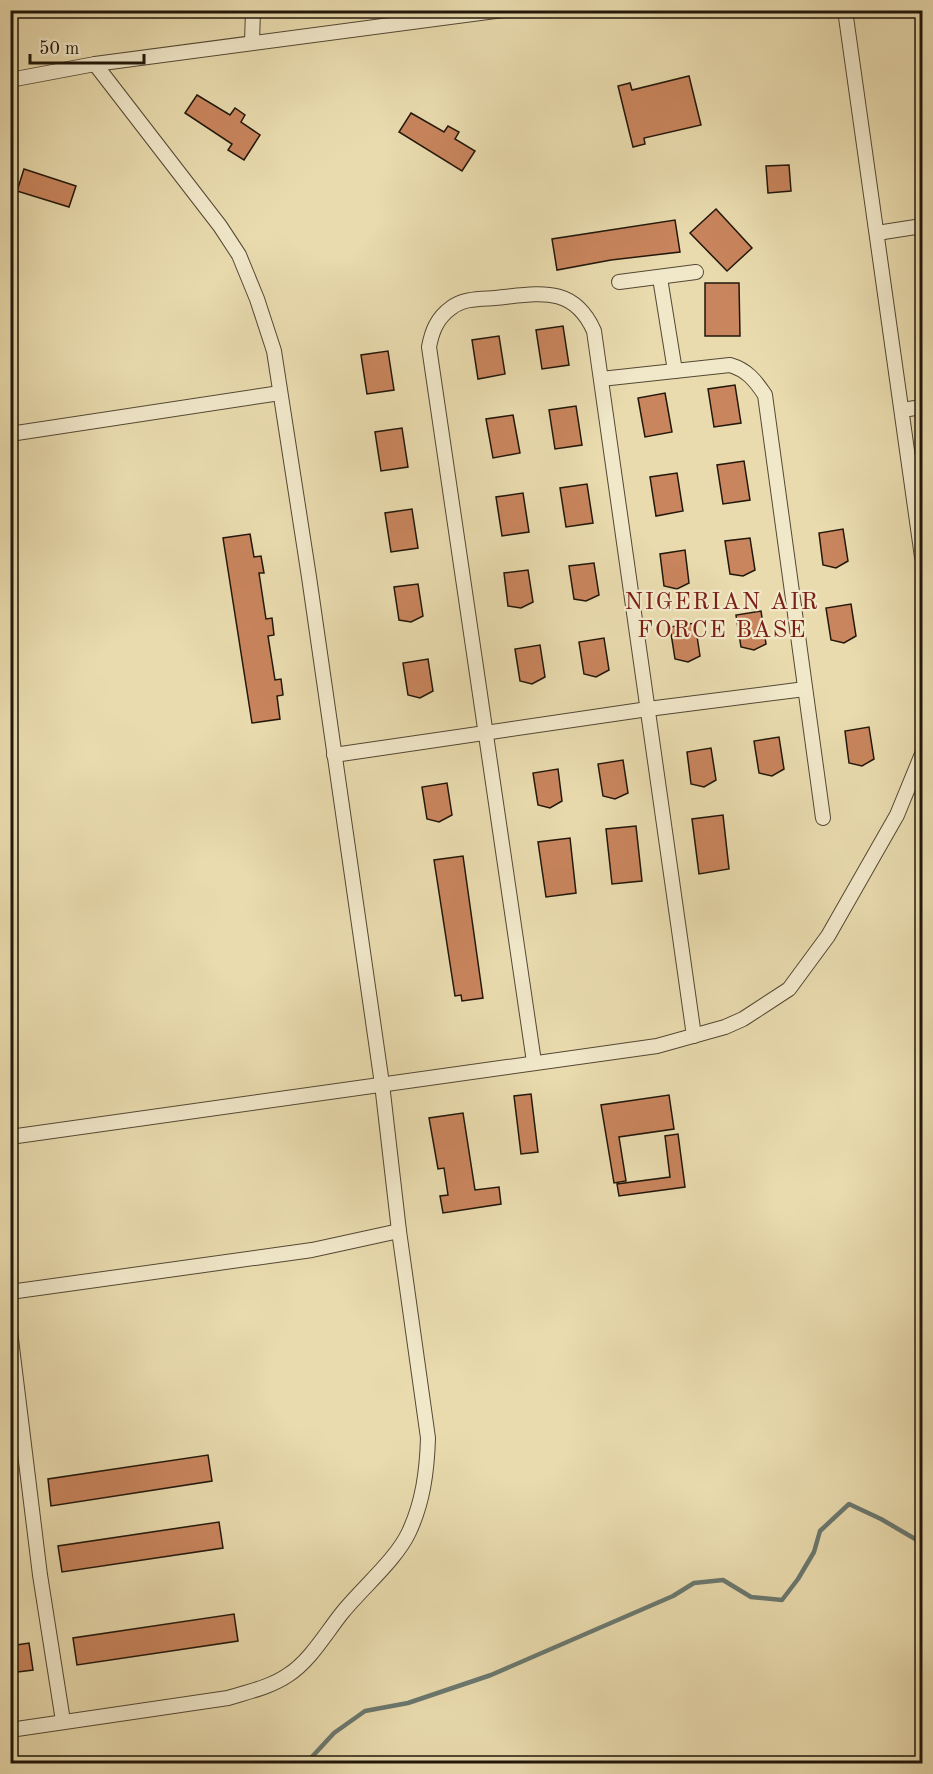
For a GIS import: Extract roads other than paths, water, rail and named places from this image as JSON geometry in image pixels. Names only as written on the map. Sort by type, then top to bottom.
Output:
[{"type":"street","points":[[252,42],[253,10]]},
{"type":"street","points":[[10,80],[95,64],[503,10]]},
{"type":"street","points":[[845,10],[922,557]]},
{"type":"street","points":[[10,1730],[228,1698],[258,1689],[288,1675],[309,1655],[387,1563],[408,1533],[421,1500],[427,1471],[428,1438],[399,1231],[382,1084],[274,351],[257,299],[238,255],[220,226],[95,64]]},
{"type":"street","points":[[877,233],[922,226]]},
{"type":"street","points":[[619,282],[696,272]]},
{"type":"street","points":[[660,278],[675,370]]},
{"type":"street","points":[[534,1062],[429,347],[433,329],[447,310],[467,300],[547,293],[563,297],[578,305],[588,316],[594,331],[694,1036]]},
{"type":"street","points":[[601,379],[730,364],[751,375],[765,395],[823,818]]},
{"type":"street","points":[[10,434],[280,393]]},
{"type":"street","points":[[902,410],[922,407]]},
{"type":"street","points":[[334,755],[648,709],[805,689]]},
{"type":"street","points":[[10,1137],[657,1046],[725,1027],[743,1019],[789,989],[828,936],[897,815],[922,754]]},
{"type":"street","points":[[10,1292],[312,1250],[399,1231]]},
{"type":"street","points":[[10,1331],[40,1575],[63,1721]]},
{"type":"waterway","points":[[299,1764],[310,1759],[334,1733],[365,1711],[408,1703],[491,1675],[673,1596],[694,1583],[723,1580],[751,1597],[782,1600],[814,1552],[820,1531],[849,1504],[881,1519],[922,1543]]},
{"type":"district","name":"NIGERIAN AIR FORCE BASE","points":[[722,617]]}]
